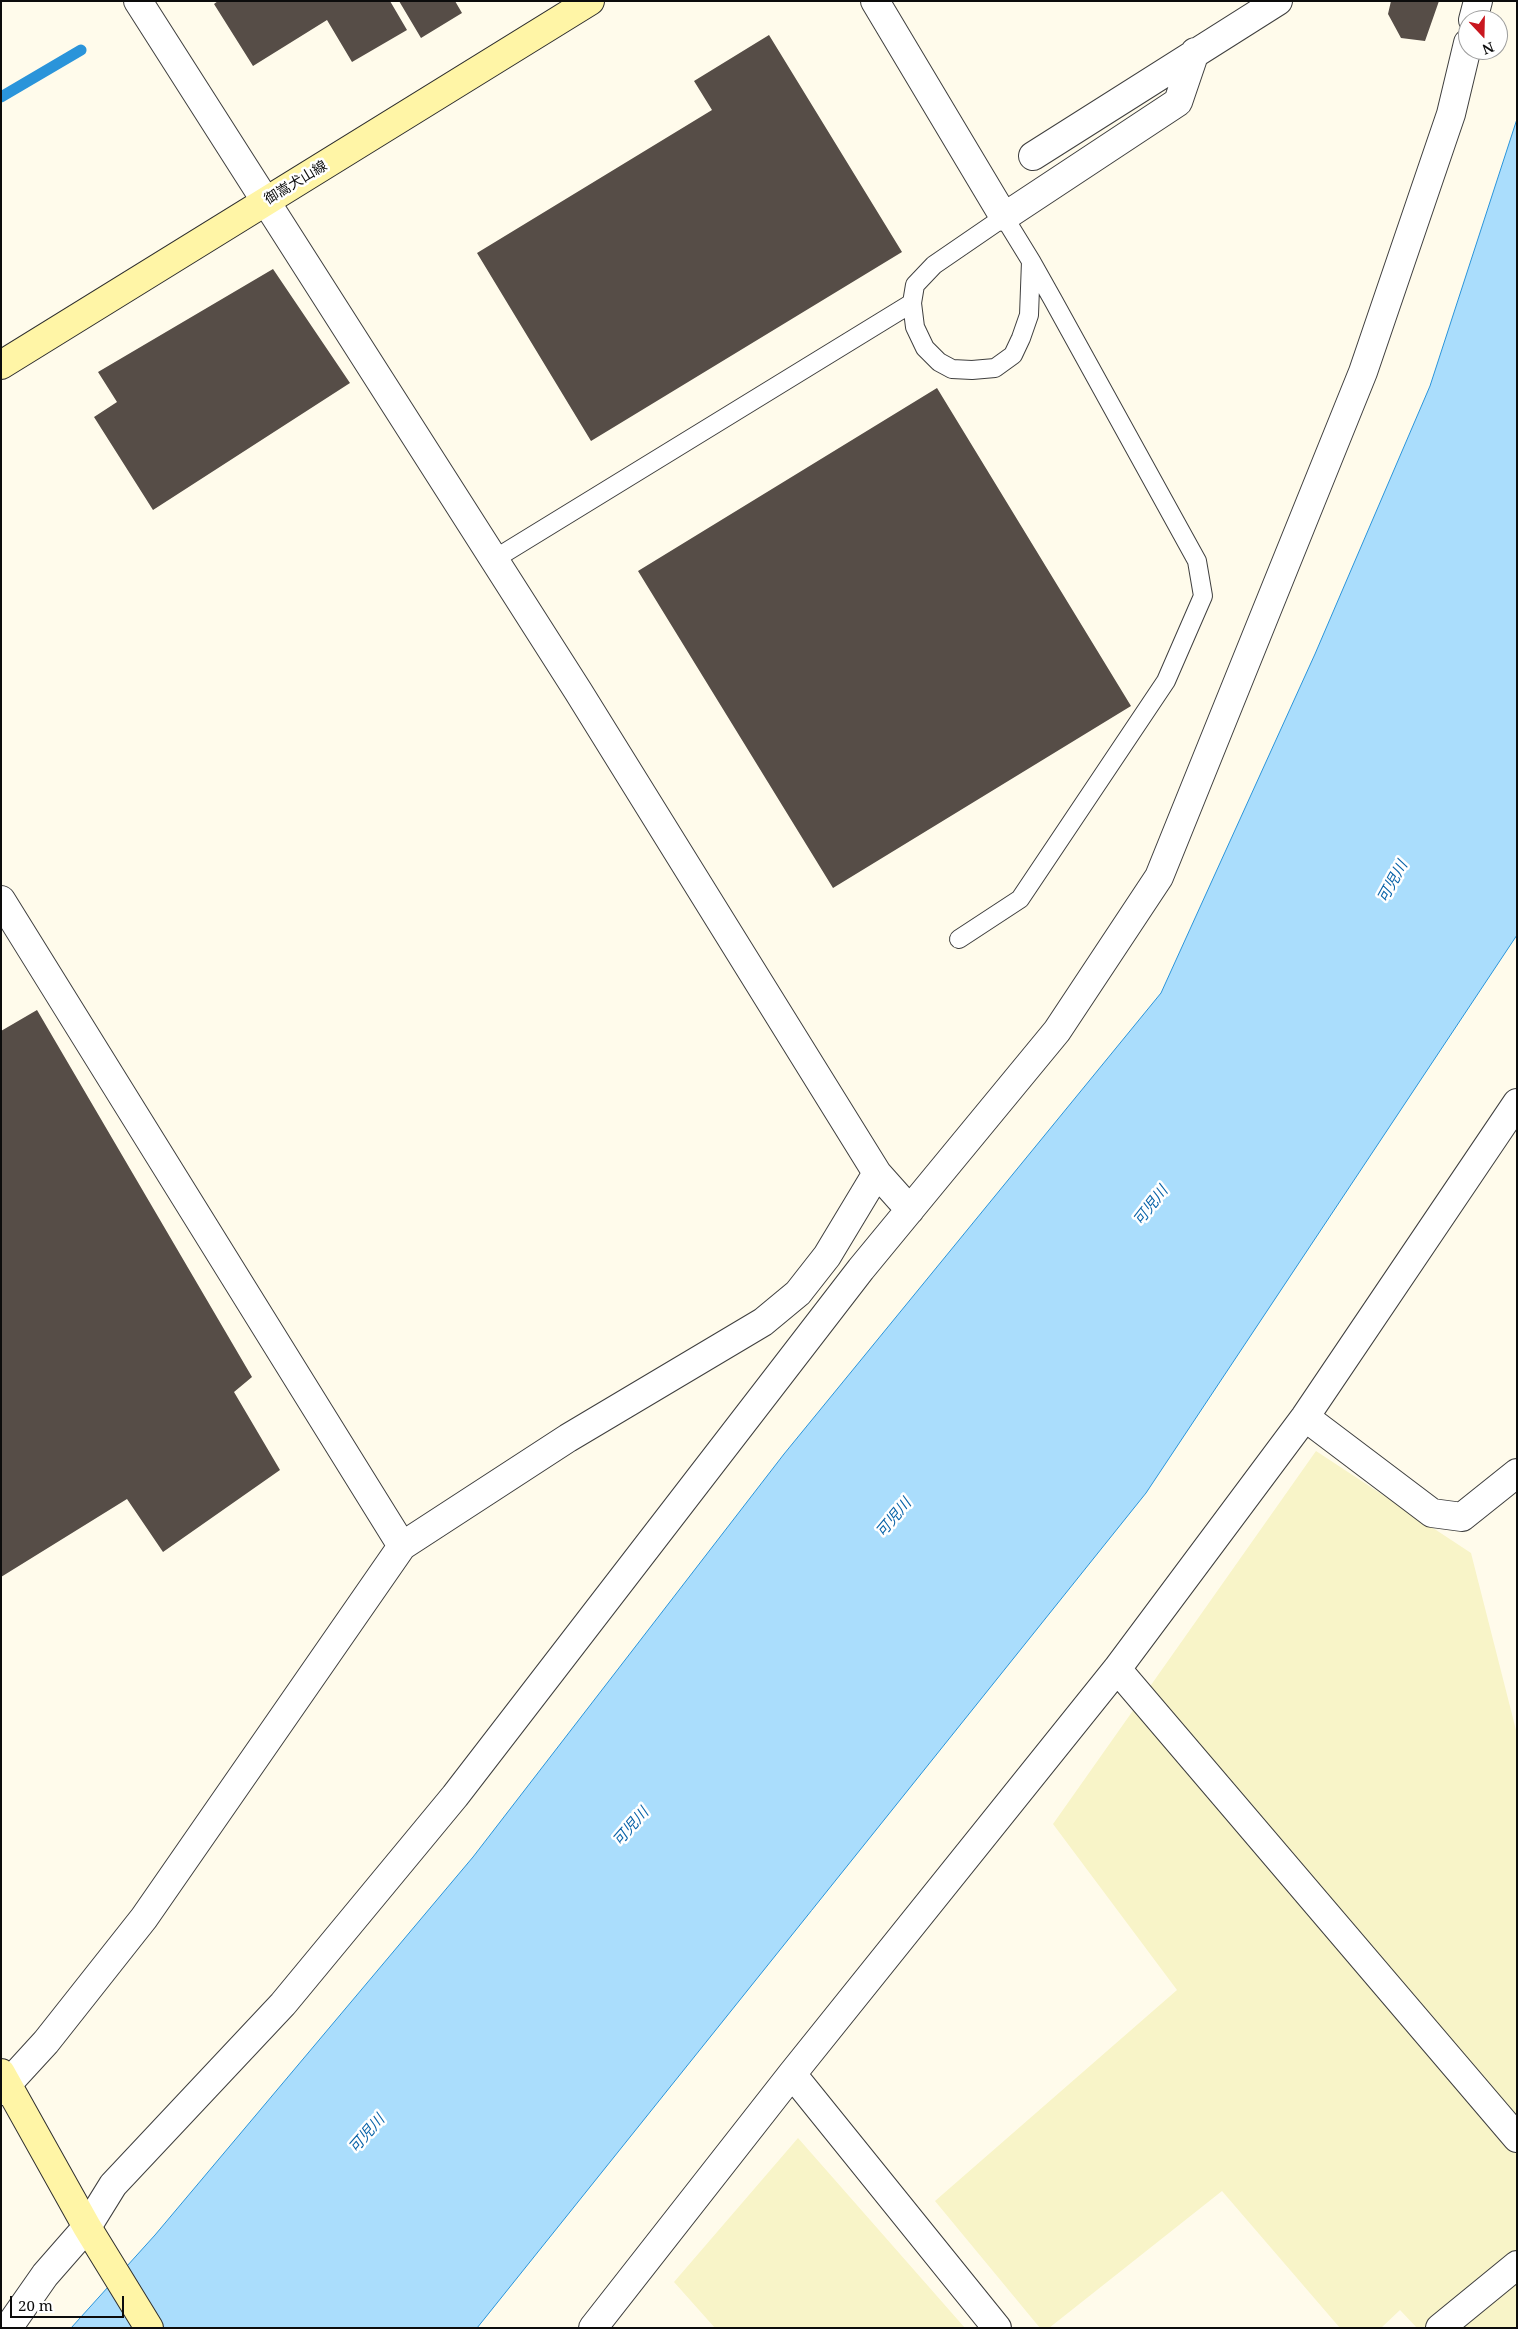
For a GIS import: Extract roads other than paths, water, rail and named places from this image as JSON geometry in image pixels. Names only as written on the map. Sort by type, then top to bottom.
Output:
[{"type":"main road","name":"御嵩犬山線","points":[[1,365],[590,1]]},
{"type":"main road","points":[[4,2082],[109,2265],[149,2328]]},
{"type":"street","points":[[138,1],[578,691],[877,1173],[910,1210]]},
{"type":"street","points":[[875,1],[1004,217],[1178,102],[1195,52]]},
{"type":"street","points":[[1033,156],[1278,1]]},
{"type":"street","points":[[8,2328],[45,2275],[87,2227],[113,2185],[283,2004],[455,1796],[861,1269],[1057,1031],[1159,877],[1363,372],[1451,114],[1464,60]]},
{"type":"street","points":[[1,900],[402,1546]]},
{"type":"street","points":[[593,2328],[792,2074],[1117,1669],[1305,1417],[1517,1103]]},
{"type":"street","points":[[4,2082],[46,2042],[144,1918],[402,1546],[568,1438],[763,1322],[798,1293],[827,1256],[877,1173]]},
{"type":"street","points":[[1305,1417],[1432,1513],[1462,1517],[1517,1473]]},
{"type":"street","points":[[1117,1669],[1517,2138]]},
{"type":"street","points":[[792,2074],[996,2328]]},
{"type":"street","points":[[1440,2328],[1517,2265]]},
{"type":"lane","points":[[959,939],[1020,899],[1166,681],[1203,596],[1196,561],[1031,261],[1004,217],[934,265],[916,285],[912,303],[915,327],[926,348],[938,362],[952,369],[995,368],[1013,355],[1021,338],[1028,315],[1031,261]]},
{"type":"lane","points":[[494,560],[912,303]]},
{"type":"water","name":"可児川","points":[[1517,119],[1517,935],[1146,1493],[477,2328],[71,2328],[155,2235],[473,1857],[784,1454],[1161,993],[1315,654],[1430,386]]},
{"type":"waterway","points":[[1,97],[81,50]]}]
